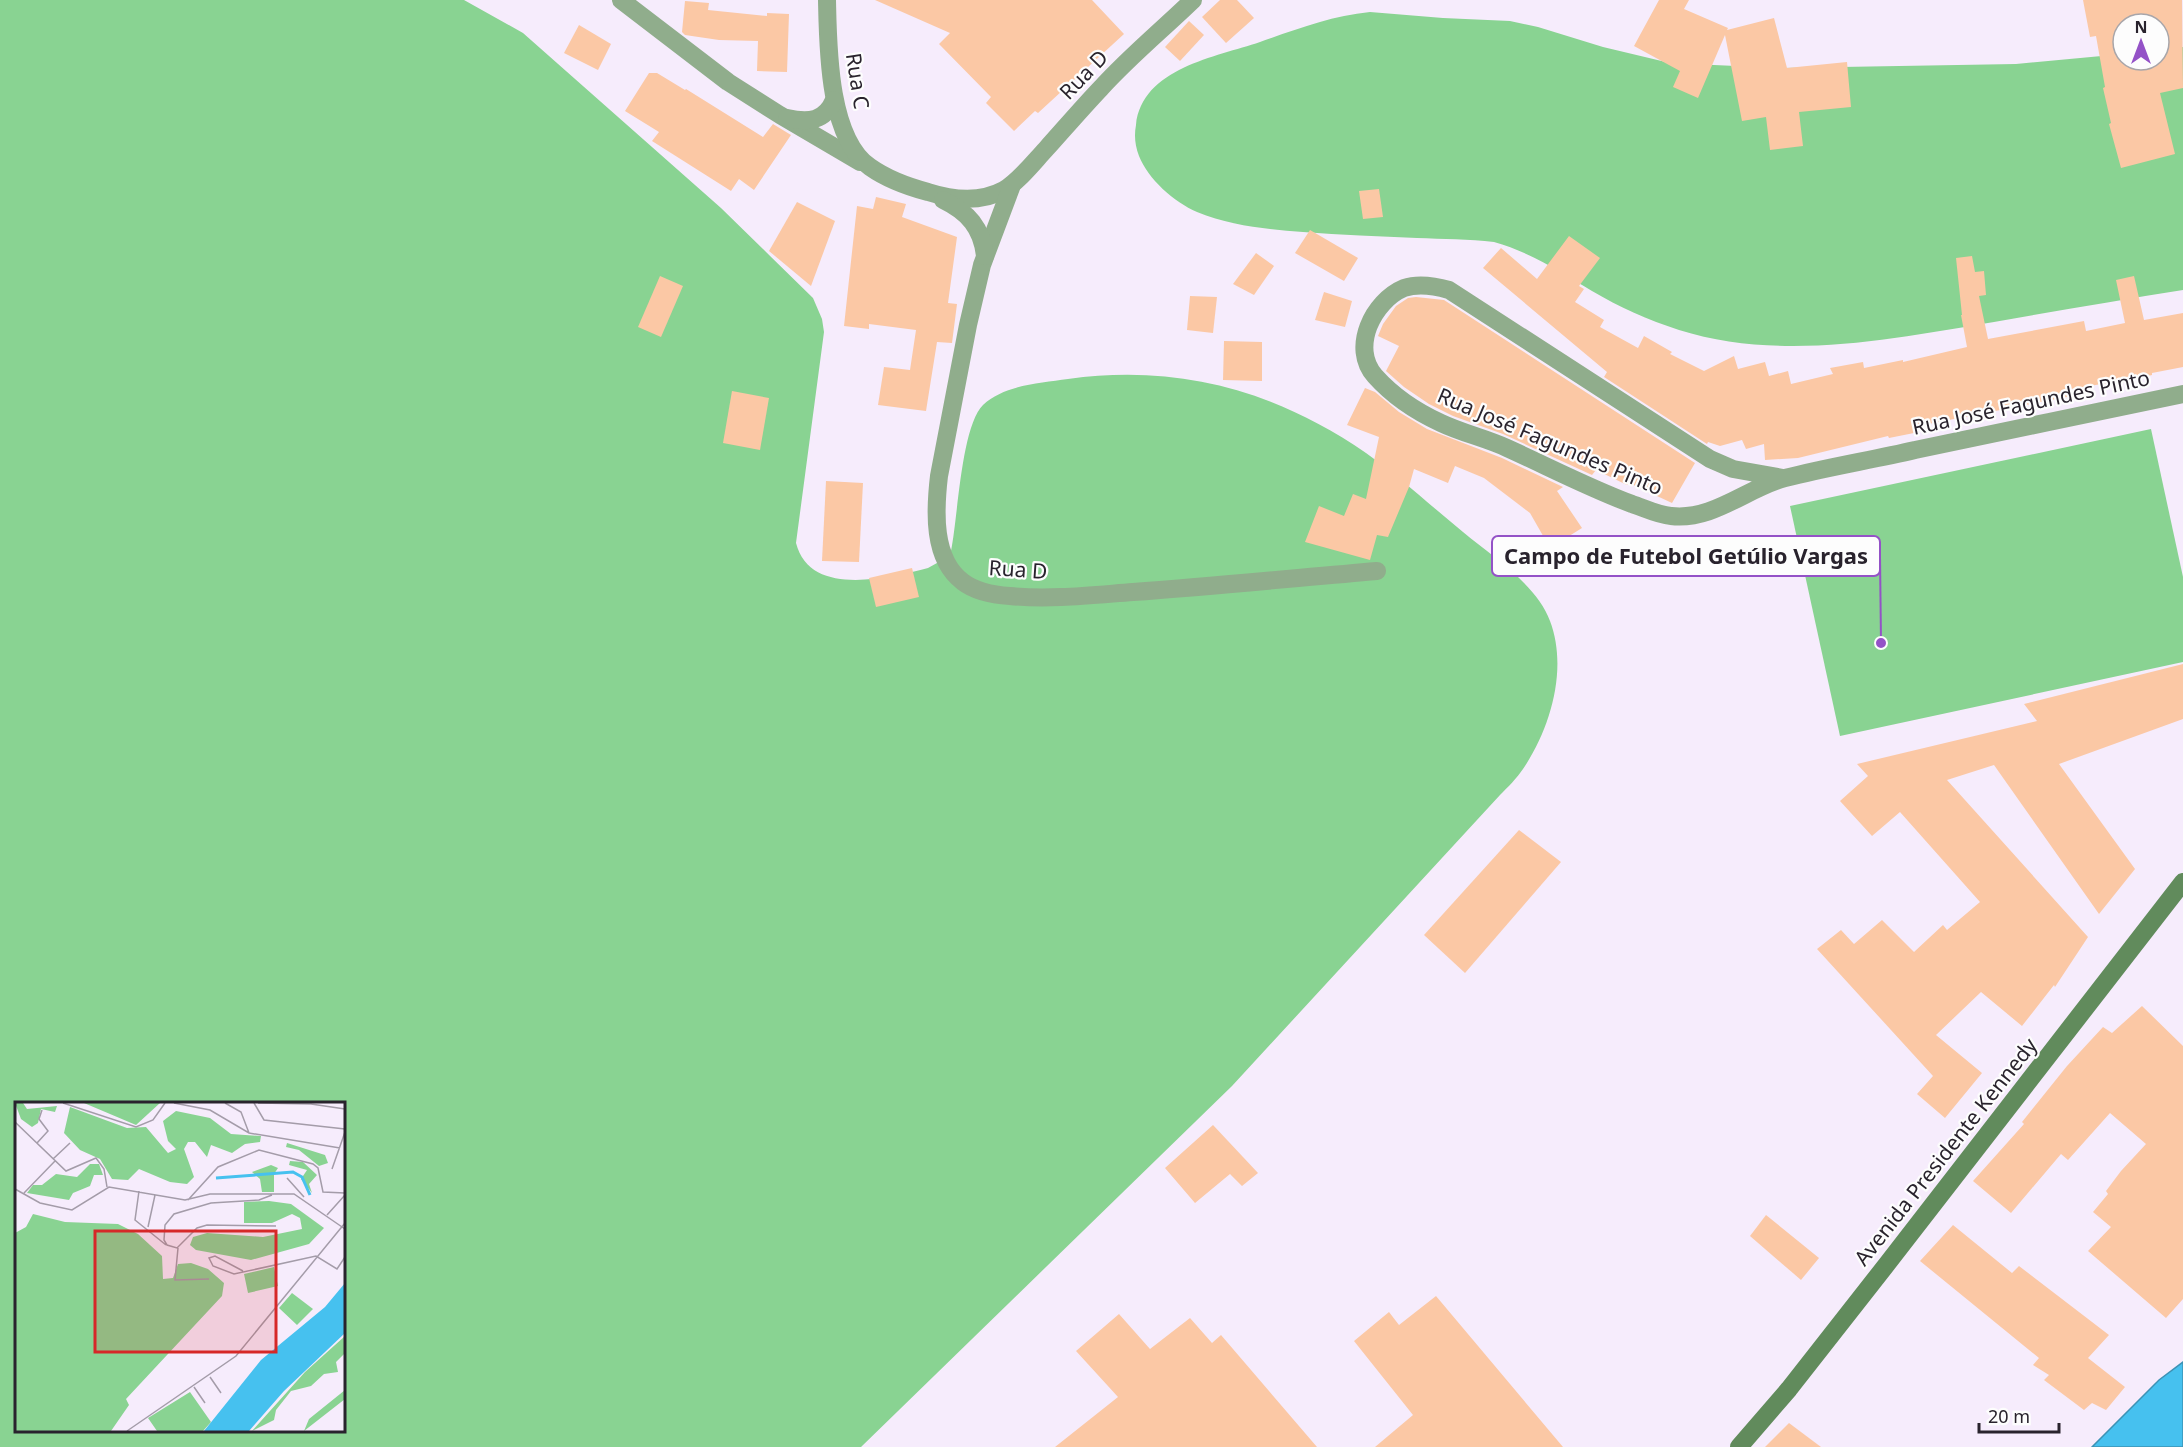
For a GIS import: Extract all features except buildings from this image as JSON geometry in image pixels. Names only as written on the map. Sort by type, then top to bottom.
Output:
[{"type":"main road","name":"Avenida Presidente Kennedy","points":[[1739,1447],[1789,1389],[2183,882]]},
{"type":"street","points":[[621,0],[728,82],[868,166]]},
{"type":"street","name":"Rua C","points":[[827,0],[834,100],[840,120],[853,147],[868,166],[914,188],[950,198],[963,199]]},
{"type":"street","name":"Rua D","points":[[963,199],[990,196],[1012,185],[1103,86],[1193,0]]},
{"type":"street","points":[[780,115],[797,120],[813,119],[826,114],[834,100]]},
{"type":"street","name":"Rua D","points":[[1012,185],[985,257],[968,325],[937,498],[938,537],[951,571],[962,582],[974,589],[1011,596],[1081,596],[1377,571]]},
{"type":"street","points":[[914,188],[954,205],[971,219],[981,235],[985,257]]},
{"type":"street","name":"Rua José Fagundes Pinto","points":[[1783,478],[1733,469],[1710,459],[1449,290],[1417,285],[1403,289],[1381,307],[1370,322],[1365,336],[1365,356],[1370,371],[1394,393],[1423,413],[1441,423],[1488,440],[1560,474],[1645,509],[1671,516],[1690,515],[1710,510],[1783,478],[2183,394]]},
{"type":"green space","points":[[0,0],[464,0],[523,33],[721,208],[813,298],[822,319],[824,332],[796,543],[804,560],[817,572],[833,578],[852,580],[892,576],[928,568],[951,551],[961,473],[970,432],[983,405],[992,398],[1012,389],[1046,382],[1109,375],[1148,375],[1186,379],[1260,398],[1331,431],[1379,462],[1500,561],[1524,583],[1544,608],[1555,639],[1557,678],[1549,717],[1542,735],[1518,776],[1232,1086],[861,1447],[0,1447]]},
{"type":"green space","points":[[1370,12],[1510,21],[1670,63],[1782,68],[2016,64],[2111,55],[2111,72],[2171,72],[2171,48],[2183,47],[2183,290],[1916,335],[1836,344],[1756,345],[1717,340],[1656,322],[1592,291],[1532,257],[1494,242],[1317,233],[1236,224],[1188,208],[1155,181],[1143,165],[1135,137],[1141,106],[1152,90],[1166,78],[1203,60],[1342,17]]},
{"type":"green space","points":[[2151,429],[2183,577],[2183,662],[1840,736],[1790,506]]},
{"type":"water","points":[[2183,1362],[2183,1447],[2092,1447],[2159,1380]]},
{"type":"place","name":"Campo de Futebol Getúlio Vargas","points":[[1881,643]]}]
